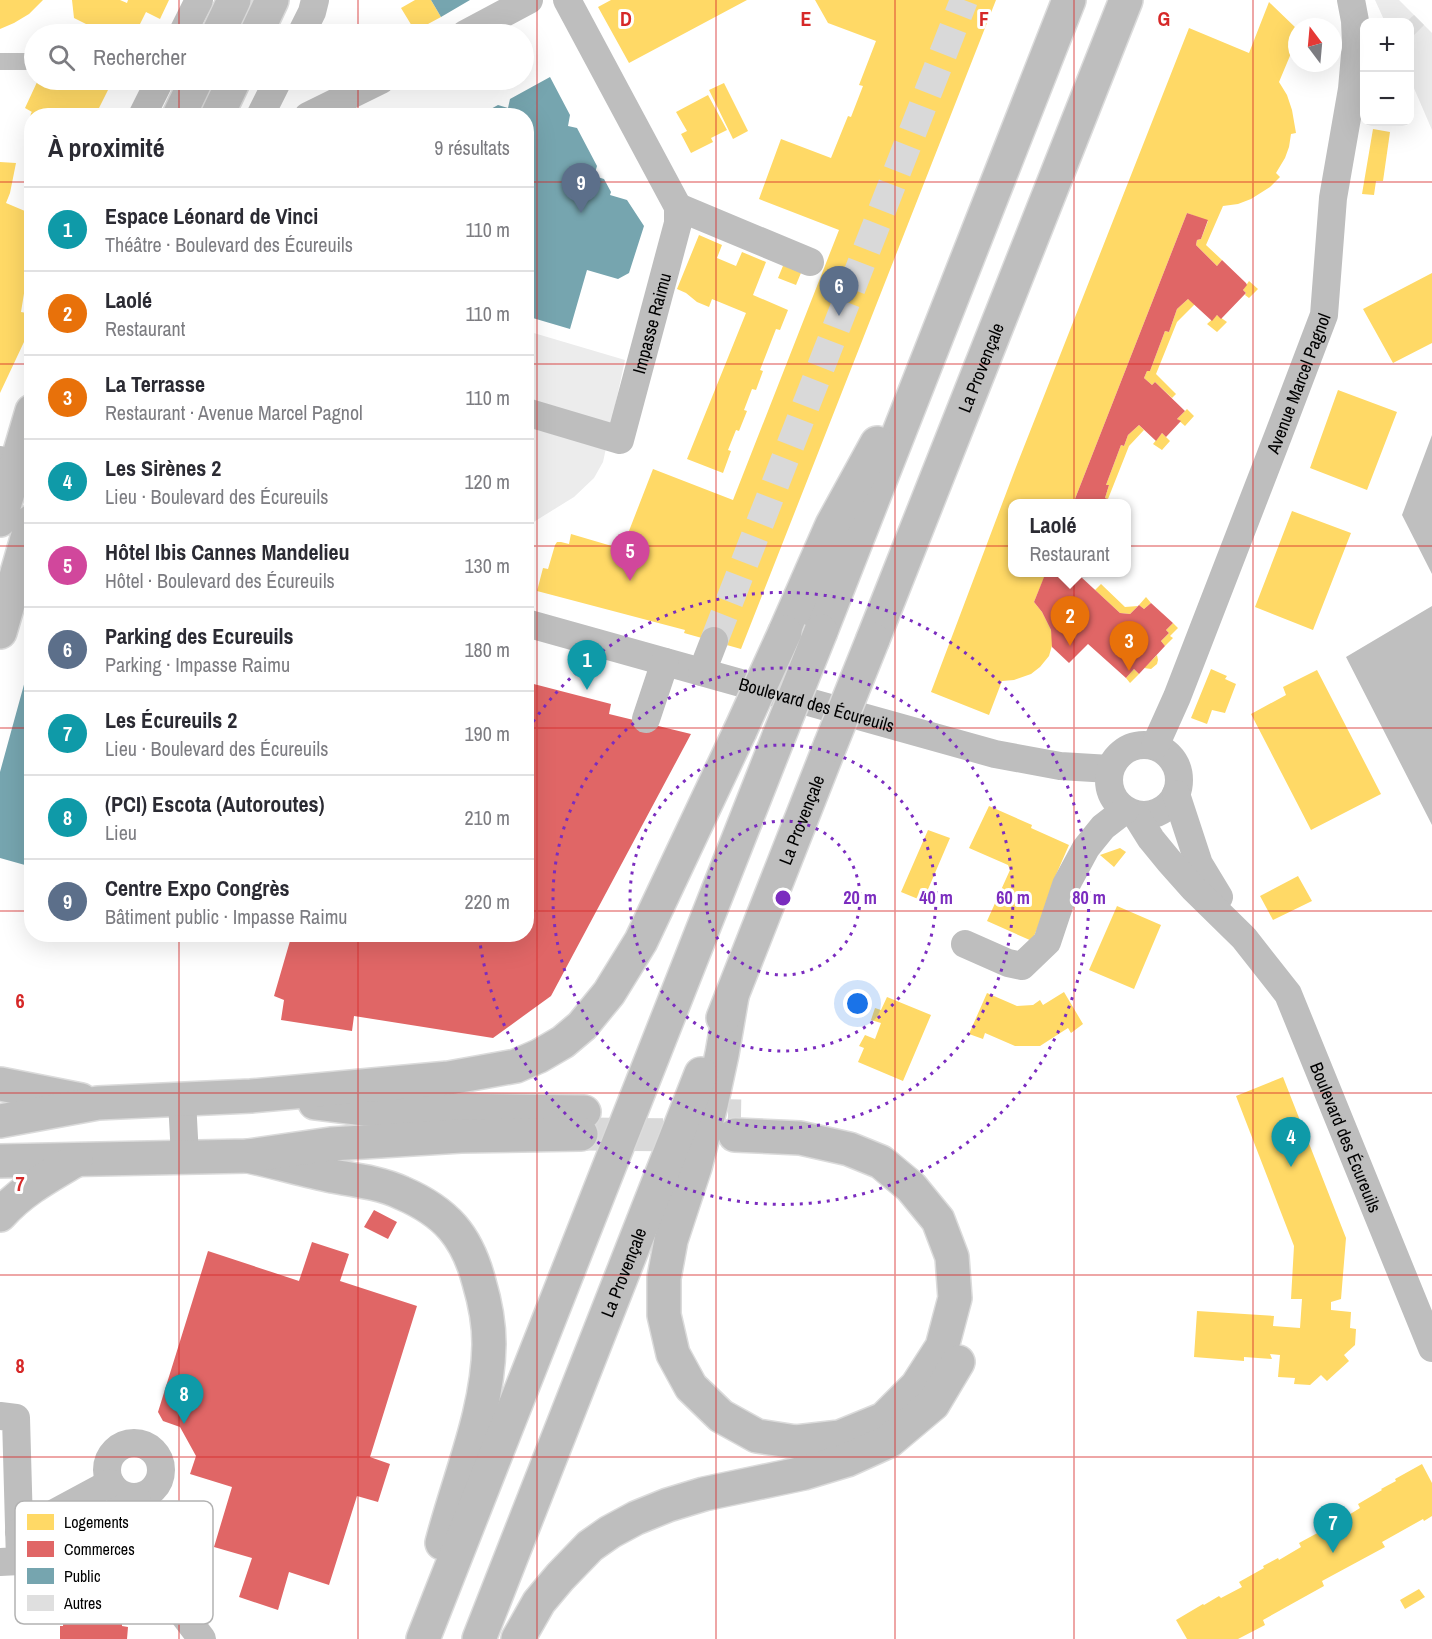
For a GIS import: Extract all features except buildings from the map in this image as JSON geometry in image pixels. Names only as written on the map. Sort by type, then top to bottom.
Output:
[{"type":"main road","points":[[223,24],[234,0]]},
{"type":"main road","points":[[261,24],[272,0]]},
{"type":"main road","points":[[422,1639],[1069,0]]},
{"type":"main road","name":"La Provençale","points":[[479,1639],[1126,0]]},
{"type":"main road","points":[[183,108],[191,90]]},
{"type":"main road","points":[[221,108],[229,90]]},
{"type":"main road","points":[[0,1121],[98,1103],[251,1096],[476,1074],[516,1066],[539,1056],[582,1026],[609,993],[641,941],[740,731],[837,516],[873,450],[930,357]]},
{"type":"main road","points":[[0,520],[24,441]]},
{"type":"main road","points":[[0,633],[24,549]]},
{"type":"main road","points":[[518,1639],[539,1602],[560,1577],[590,1546],[610,1532],[668,1505],[704,1494],[804,1473],[848,1460],[889,1441],[933,1404],[961,1358],[974,1300],[971,1254],[955,1209],[925,1169],[890,1144],[853,1129],[796,1120],[738,1125],[849,1149],[881,1162],[911,1187],[938,1220],[952,1257],[955,1298],[942,1347],[917,1386],[884,1419],[840,1437],[796,1442],[757,1436],[721,1416],[691,1387],[673,1354],[664,1316],[664,1278],[671,1240],[695,1167],[711,1105],[732,996]]},
{"type":"main road","points":[[0,1084],[98,1103]]},
{"type":"main road","points":[[0,1161],[248,1156],[331,1144],[461,1136],[584,1123],[363,1109],[251,1096]]},
{"type":"main road","points":[[248,1156],[401,1192],[426,1205],[446,1220],[462,1237],[473,1261],[487,1315],[489,1342],[487,1374],[483,1401],[434,1572],[422,1639]]},
{"type":"main road","points":[[0,1215],[13,1200],[28,1189],[77,1160]]},
{"type":"street","points":[[187,24],[200,0]]},
{"type":"street","points":[[306,24],[315,0]]},
{"type":"street","points":[[484,24],[529,0]]},
{"type":"street","points":[[567,0],[678,207],[810,262]]},
{"type":"street","name":"Avenue Marcel Pagnol","points":[[1155,746],[1177,697],[1324,315],[1333,198],[1352,89],[1356,43],[1351,0]]},
{"type":"street","points":[[146,108],[155,90]]},
{"type":"street","points":[[264,108],[273,90]]},
{"type":"street","points":[[324,108],[361,90]]},
{"type":"street","name":"Impasse Raimu","points":[[534,414],[620,440],[678,222],[678,207]]},
{"type":"street","name":"Boulevard des Écureuils","points":[[534,625],[995,754],[1060,766],[1110,769]]},
{"type":"street","points":[[702,672],[714,641]]},
{"type":"street","points":[[646,719],[665,662]]},
{"type":"street","points":[[1144,744],[1155,746],[1165,751],[1173,759],[1178,768],[1179,788],[1169,806],[1159,813],[1148,815],[1130,813],[1116,802],[1110,792],[1108,781],[1110,769],[1115,759],[1123,751],[1144,744]]},
{"type":"street","name":"Boulevard des Écureuils","points":[[1176,794],[1199,864],[1244,938],[1288,994],[1432,1348]]},
{"type":"street","points":[[965,944],[1008,963],[1022,966],[1047,942],[1066,885],[1086,848],[1103,827],[1130,813]]},
{"type":"street","name":"Boulevard des Écureuils","points":[[1130,813],[1193,888],[1244,938]]},
{"type":"street","points":[[182,1100],[185,1157]]},
{"type":"street","points":[[0,1416],[16,1418],[18,1501]]},
{"type":"street","points":[[133,1442],[151,1448],[158,1455],[162,1473],[154,1490],[136,1498],[128,1497],[114,1489],[107,1474],[110,1456],[116,1449],[133,1442]]},
{"type":"street","points":[[77,1501],[110,1483]]},
{"type":"street","points":[[0,1562],[15,1561]]},
{"type":"street","points":[[191,1624],[202,1639]]},
{"type":"shaded area","points":[[1375,0],[1399,0],[1432,33],[1432,130],[1414,88],[1414,18],[1383,18]]},
{"type":"shaded area","points":[[0,53],[24,53],[24,70],[0,70]]},
{"type":"shaded area","points":[[534,333],[625,360],[603,462],[594,478],[574,497],[534,522]]},
{"type":"shaded area","points":[[1432,435],[1432,574],[1402,515]]},
{"type":"shaded area","points":[[1432,606],[1432,825],[1346,657]]},
{"type":"tunnel","points":[[714,641],[964,0]]},
{"type":"tunnel","points":[[679,1115],[741,1116]]},
{"type":"tunnel","points":[[581,1134],[705,1135]]},
{"type":"place","name":"Centre Expo Congrès","points":[[581,213]]},
{"type":"place","name":"Parking des Ecureuils","points":[[839,316]]},
{"type":"place","name":"Hôtel Ibis Cannes Mandelieu","points":[[630,581]]},
{"type":"place","name":"Laolé","points":[[1070,646]]},
{"type":"place","name":"La Terrasse","points":[[1129,671]]},
{"type":"place","name":"Espace Léonard de Vinci","points":[[587,690]]},
{"type":"place","name":"Les Sirènes 2","points":[[1291,1167]]},
{"type":"place","name":"(PCI) Escota (Autoroutes)","points":[[184,1424]]},
{"type":"place","name":"Les Écureuils 2","points":[[1333,1553]]}]
